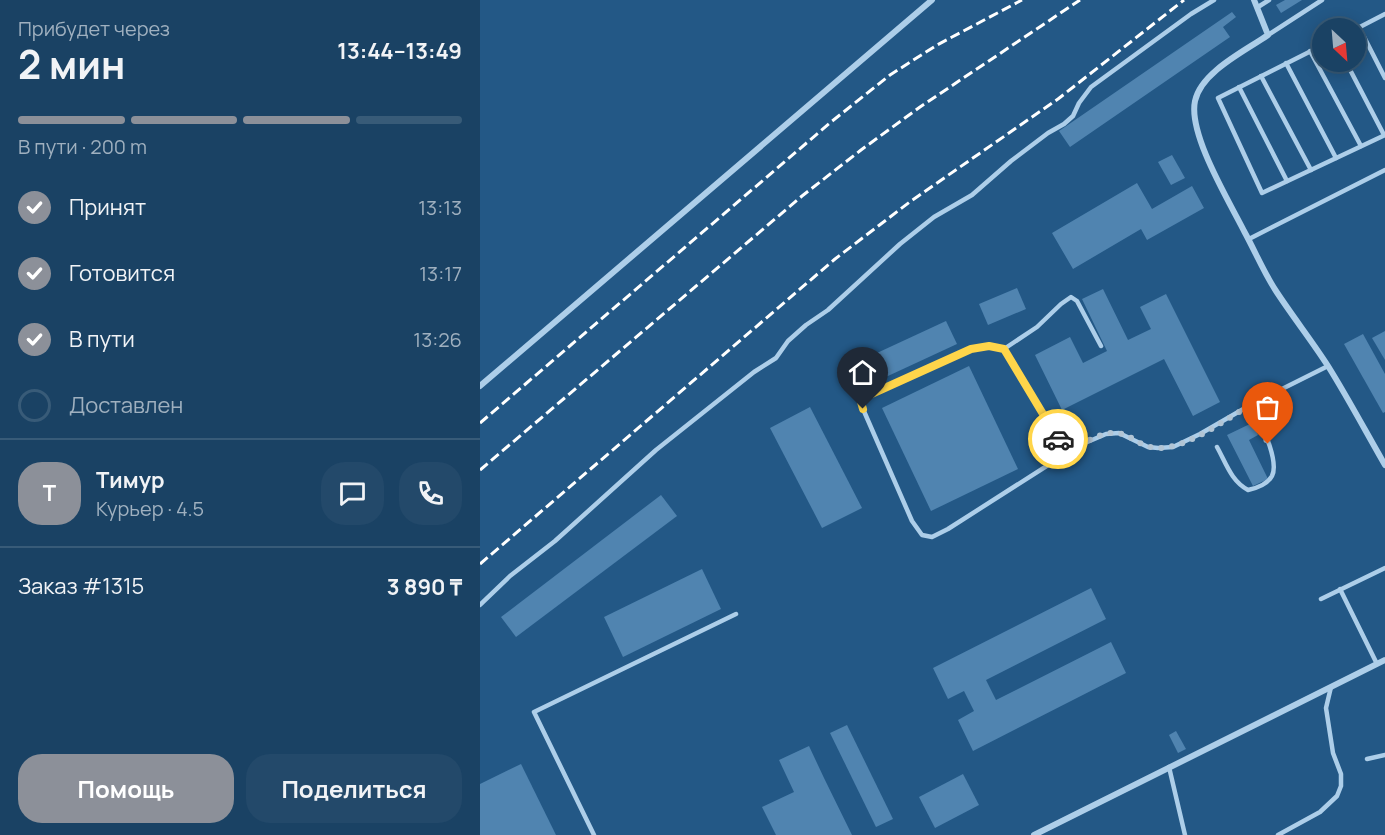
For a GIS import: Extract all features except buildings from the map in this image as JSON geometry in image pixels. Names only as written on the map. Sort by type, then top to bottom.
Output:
[{"type":"street","points":[[480,386],[932,0]]},
{"type":"street","points":[[1254,0],[1268,35],[1210,75],[1202,86],[1193,111],[1202,144],[1275,290],[1328,366],[1385,465]]},
{"type":"street","points":[[1034,835],[1385,660]]},
{"type":"lane","points":[[480,605],[510,576],[555,541],[656,450],[754,372],[776,358],[794,335],[828,310],[900,243],[934,217],[972,195],[1047,133],[1064,124],[1073,116],[1091,87],[1191,14],[1214,0]]},
{"type":"lane","points":[[1258,7],[1269,0]]},
{"type":"lane","points":[[1268,35],[1322,0]]},
{"type":"lane","points":[[1366,24],[1384,16]]},
{"type":"lane","points":[[1366,43],[1385,78]]},
{"type":"lane","points":[[1351,72],[1384,135],[1311,170],[1262,193],[1218,98],[1310,51],[1361,146]]},
{"type":"lane","points":[[1286,63],[1336,158]]},
{"type":"lane","points":[[1261,76],[1311,170]]},
{"type":"lane","points":[[1239,87],[1287,181]]},
{"type":"lane","points":[[1248,239],[1385,170]]},
{"type":"lane","points":[[1101,346],[1077,301],[1071,297],[1037,327],[1004,349],[989,346],[971,349],[867,396],[861,402],[912,521],[922,535],[932,537],[948,530],[1067,453],[1106,434],[1119,433],[1148,447],[1173,447],[1328,366]]},
{"type":"lane","points":[[1004,349],[1067,453]]},
{"type":"lane","points":[[1217,447],[1232,476],[1240,486],[1248,490],[1268,482],[1274,468],[1273,456],[1252,404]]},
{"type":"lane","points":[[1321,599],[1385,568]]},
{"type":"lane","points":[[1340,589],[1377,664]]},
{"type":"lane","points":[[594,835],[534,712],[736,614]]},
{"type":"lane","points":[[1278,835],[1320,812],[1337,796],[1341,786],[1341,774],[1333,753],[1326,708],[1331,687]]},
{"type":"lane","points":[[1367,759],[1385,755]]},
{"type":"lane","points":[[1169,767],[1185,835]]},
{"type":"railway","points":[[480,423],[831,122],[890,75],[937,45],[1022,0]]},
{"type":"railway","points":[[480,470],[802,196],[920,107],[1080,0]]},
{"type":"railway","points":[[480,564],[835,259],[911,201],[1058,99],[1184,0]]},
{"type":"way so far","points":[[1058,439],[1067,453],[1106,434],[1119,433],[1148,447],[1173,447],[1252,404],[1268,444]]},
{"type":"route","points":[[863,409],[861,402],[867,396],[971,349],[989,346],[1004,349],[1058,439]]}]
